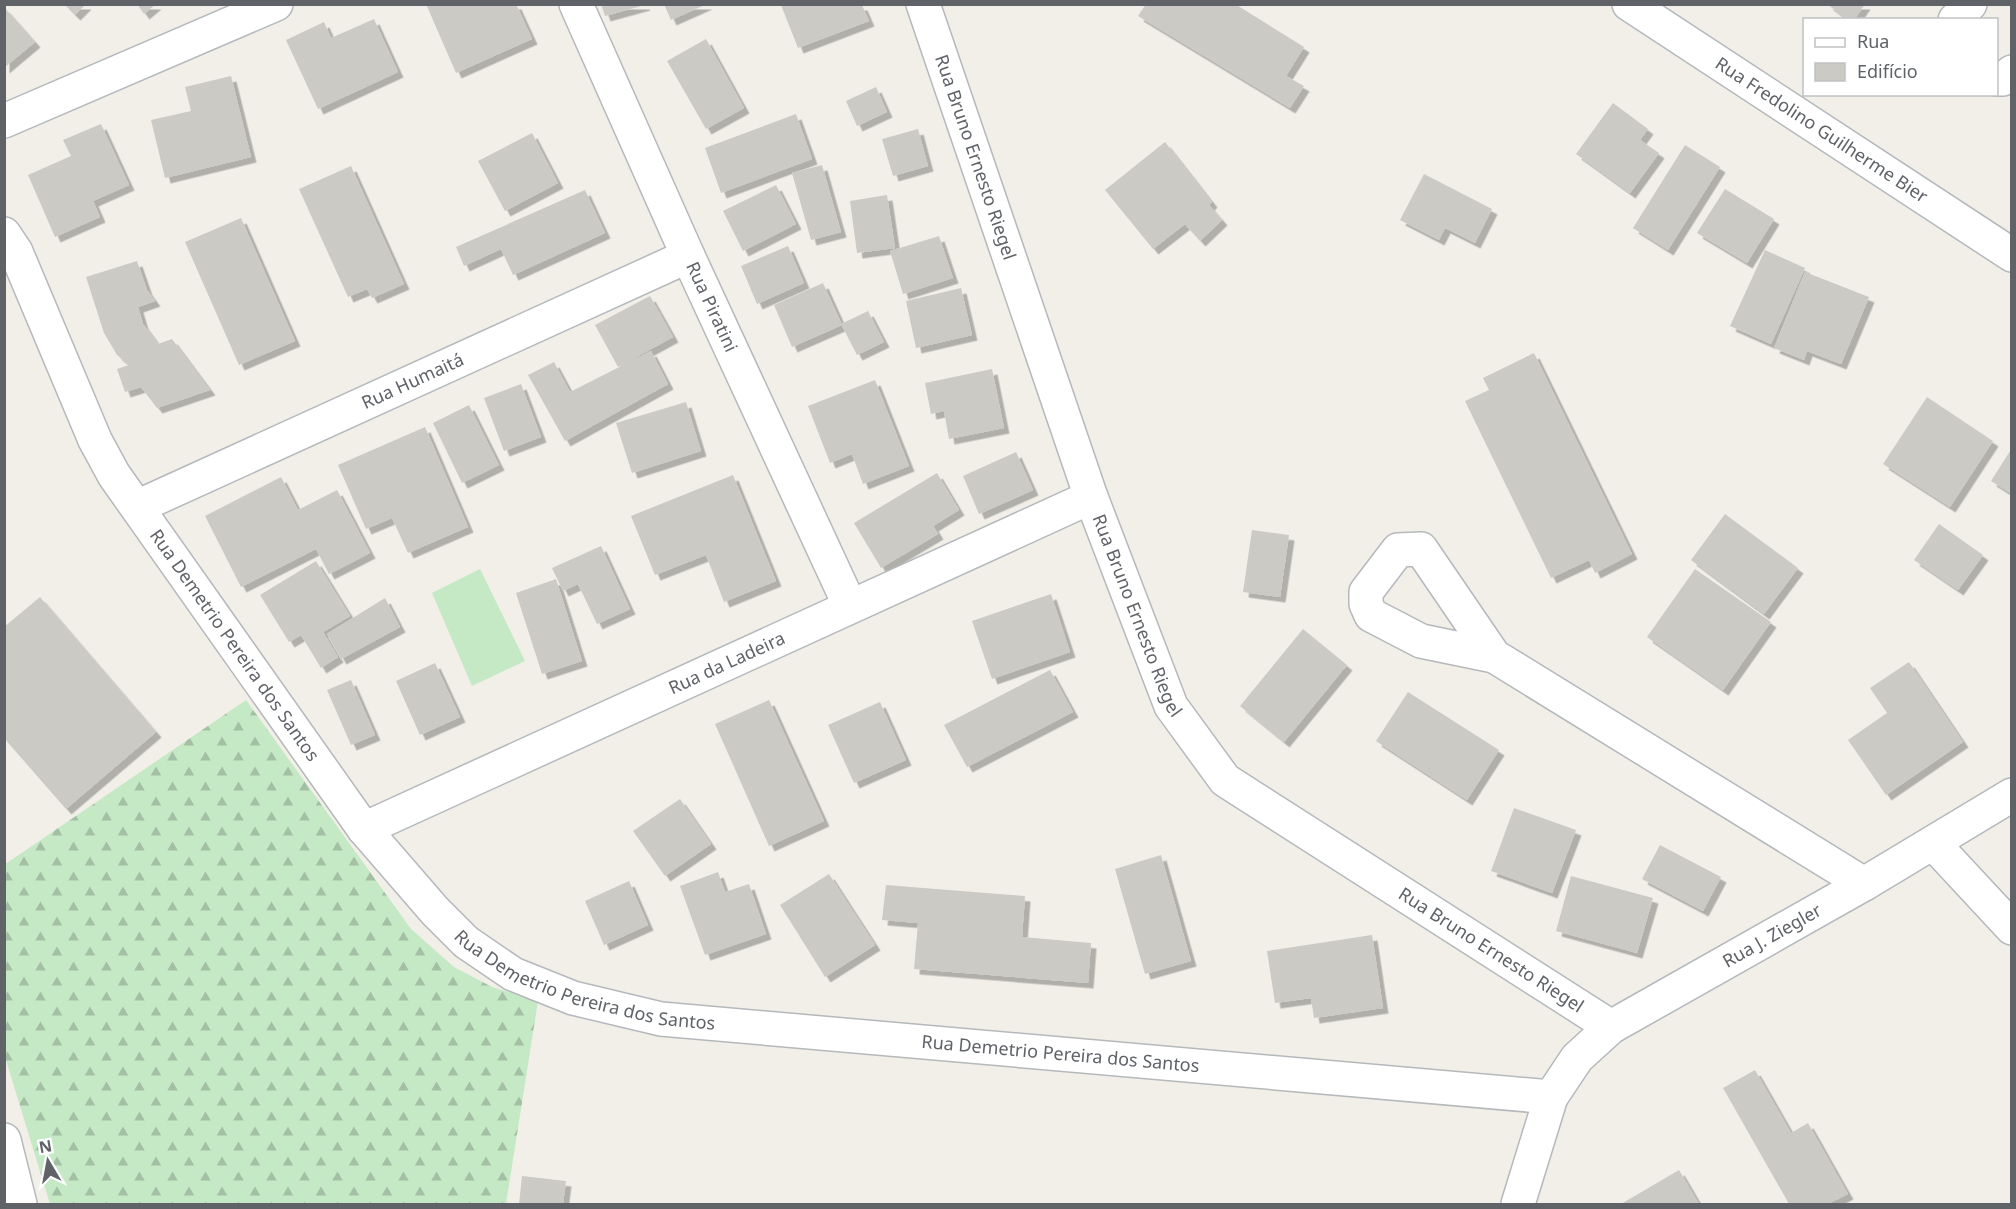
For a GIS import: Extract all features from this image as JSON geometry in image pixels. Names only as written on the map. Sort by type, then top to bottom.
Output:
[{"type":"street","points":[[4,121],[276,4]]},
{"type":"street","name":"Rua Piratini","points":[[576,4],[688,256],[850,606]]},
{"type":"street","name":"Rua Bruno Ernesto Riegel","points":[[923,4],[1091,497],[1171,706],[1225,780],[1611,1027]]},
{"type":"street","name":"Rua Fredolino Guilherme Bier","points":[[1629,4],[2012,255]]},
{"type":"street","points":[[1957,18],[1970,4]]},
{"type":"street","points":[[1998,79],[2003,79],[2012,72]]},
{"type":"street","name":"Rua Demetrio Pereira dos Santos","points":[[4,234],[16,252],[95,440],[137,507],[364,829],[435,911],[466,942],[513,974],[573,998],[661,1019],[1551,1097]]},
{"type":"street","name":"Rua Humaitá","points":[[137,507],[688,256]]},
{"type":"street","name":"Rua da Ladeira","points":[[364,829],[1091,497]]},
{"type":"street","points":[[1494,656],[1864,884]]},
{"type":"street","name":"Rua J. Ziegler","points":[[1518,1204],[1551,1097],[1577,1058],[1611,1027],[1864,884],[2012,795]]},
{"type":"street","points":[[1933,843],[2012,928]]},
{"type":"street","points":[[4,1140],[20,1204]]},
{"type":"green space","points":[[480,569],[525,661],[472,686],[432,593]]},
{"type":"green space","points":[[246,700],[411,929],[454,967],[492,987],[538,1001],[506,1204],[50,1204],[5,1057],[4,865]]},
{"type":"building","points":[[64,4],[86,4],[75,15]]},
{"type":"building","points":[[137,4],[156,4],[144,14]]},
{"type":"building","points":[[426,4],[516,4],[532,39],[456,73]]},
{"type":"building","points":[[601,4],[644,4],[645,5],[605,16]]},
{"type":"building","points":[[664,4],[707,4],[671,20]]},
{"type":"building","points":[[1146,4],[1235,4],[1304,47],[1286,76],[1304,86],[1290,108],[1138,16]]},
{"type":"building","points":[[1827,4],[1865,4],[1855,18],[1845,18]]},
{"type":"building","points":[[781,5],[862,5],[869,21],[798,48]]},
{"type":"building","points":[[4,7],[35,42],[4,68]]},
{"type":"building","points":[[374,19],[398,72],[318,109],[286,40],[324,22],[331,38]]},
{"type":"building","points":[[706,39],[744,108],[706,129],[667,61]]},
{"type":"building","points":[[231,76],[251,157],[165,178],[151,120],[191,111],[185,87]]},
{"type":"building","points":[[876,87],[887,112],[857,126],[846,101]]},
{"type":"building","points":[[1613,103],[1648,129],[1640,140],[1659,153],[1630,193],[1576,154]]},
{"type":"building","points":[[796,114],[812,159],[721,193],[705,148]]},
{"type":"building","points":[[101,124],[129,185],[93,201],[100,217],[55,237],[28,175],[71,156],[63,140]]},
{"type":"building","points":[[918,129],[928,166],[893,176],[882,139]]},
{"type":"building","points":[[532,133],[558,183],[505,211],[478,161]]},
{"type":"building","points":[[1165,142],[1212,202],[1209,205],[1222,220],[1200,241],[1185,224],[1153,249],[1105,190]]},
{"type":"building","points":[[1685,145],[1720,167],[1668,250],[1633,228]]},
{"type":"building","points":[[822,165],[841,232],[811,240],[792,173]]},
{"type":"building","points":[[351,166],[404,284],[372,298],[367,289],[348,297],[299,189]]},
{"type":"building","points":[[1424,174],[1492,209],[1475,243],[1445,228],[1439,240],[1400,220]]},
{"type":"building","points":[[776,185],[796,224],[743,251],[723,211]]},
{"type":"building","points":[[1725,189],[1774,219],[1747,263],[1697,233]]},
{"type":"building","points":[[585,190],[605,233],[513,275],[501,249],[464,266],[456,247]]},
{"type":"building","points":[[887,195],[895,248],[857,253],[850,201]]},
{"type":"building","points":[[241,218],[295,341],[239,365],[185,242]]},
{"type":"building","points":[[939,236],[953,278],[903,294],[890,251]]},
{"type":"building","points":[[788,246],[804,283],[757,304],[741,266]]},
{"type":"building","points":[[1765,250],[1805,268],[1771,344],[1730,326]]},
{"type":"building","points":[[137,261],[147,290],[155,301],[138,307],[143,324],[158,344],[172,339],[210,390],[157,408],[141,387],[125,392],[117,369],[129,365],[117,355],[104,333],[86,277]]},
{"type":"building","points":[[1805,272],[1869,297],[1841,364],[1807,351],[1804,360],[1774,348]]},
{"type":"building","points":[[823,283],[842,325],[792,347],[774,305]]},
{"type":"building","points":[[961,288],[972,335],[916,348],[906,301]]},
{"type":"building","points":[[650,296],[673,337],[618,367],[595,325]]},
{"type":"building","points":[[868,311],[884,342],[857,355],[841,324]]},
{"type":"building","points":[[651,351],[668,384],[565,441],[528,375],[554,362],[570,392]]},
{"type":"building","points":[[1534,353],[1632,554],[1595,573],[1589,560],[1551,578],[1465,401],[1489,390],[1483,378]]},
{"type":"building","points":[[992,369],[1004,428],[949,439],[944,411],[931,414],[925,383]]},
{"type":"building","points":[[875,380],[909,466],[863,484],[852,454],[830,463],[808,406]]},
{"type":"building","points":[[521,384],[541,437],[504,451],[484,398]]},
{"type":"building","points":[[1927,397],[1993,441],[1950,507],[1883,464]]},
{"type":"building","points":[[686,402],[701,451],[632,473],[616,423]]},
{"type":"building","points":[[469,405],[499,465],[462,483],[433,423]]},
{"type":"building","points":[[425,427],[468,527],[408,553],[392,518],[366,529],[338,465]]},
{"type":"building","points":[[2012,448],[2012,494],[1991,481]]},
{"type":"building","points":[[1016,452],[1033,490],[979,514],[963,476]]},
{"type":"building","points":[[937,473],[959,510],[933,526],[938,534],[881,568],[854,523]]},
{"type":"building","points":[[733,475],[776,581],[724,602],[706,555],[655,575],[631,516]]},
{"type":"building","points":[[281,477],[298,510],[337,490],[370,553],[329,574],[316,549],[241,587],[205,516]]},
{"type":"building","points":[[1725,514],[1798,568],[1764,614],[1691,560]]},
{"type":"building","points":[[1939,524],[1983,555],[1958,590],[1914,560]]},
{"type":"building","points":[[1252,530],[1289,535],[1280,597],[1243,592]]},
{"type":"building","points":[[601,546],[630,609],[597,624],[578,584],[563,591],[552,568]]},
{"type":"building","points":[[316,561],[350,616],[323,632],[338,657],[321,668],[301,635],[289,642],[260,595]]},
{"type":"building","points":[[1695,569],[1771,622],[1723,690],[1647,637]]},
{"type":"building","points":[[556,579],[582,661],[542,674],[516,593]]},
{"type":"building","points":[[1051,594],[1070,652],[992,679],[972,621]]},
{"type":"building","points":[[40,597],[156,732],[66,809],[4,738],[4,627]]},
{"type":"building","points":[[385,598],[400,627],[341,659],[327,634]]},
{"type":"building","points":[[1303,629],[1347,665],[1284,742],[1240,706]]},
{"type":"building","points":[[1909,662],[1963,742],[1886,795],[1848,740],[1887,713],[1870,688]]},
{"type":"building","points":[[435,663],[460,717],[420,735],[396,681]]},
{"type":"building","points":[[1050,670],[1073,712],[967,767],[944,725]]},
{"type":"building","points":[[351,680],[375,735],[351,745],[327,690]]},
{"type":"building","points":[[1408,692],[1499,750],[1467,800],[1376,741]]},
{"type":"building","points":[[769,700],[824,821],[769,846],[715,724]]},
{"type":"building","points":[[880,702],[906,760],[854,783],[828,725]]},
{"type":"building","points":[[680,799],[711,844],[665,876],[633,831]]},
{"type":"building","points":[[1514,808],[1576,830],[1552,893],[1491,871]]},
{"type":"building","points":[[1660,845],[1721,877],[1703,911],[1642,879]]},
{"type":"building","points":[[1161,855],[1191,961],[1145,974],[1115,869]]},
{"type":"building","points":[[718,872],[725,892],[749,884],[766,934],[705,955],[680,886]]},
{"type":"building","points":[[829,874],[875,945],[825,977],[780,905]]},
{"type":"building","points":[[1571,876],[1653,898],[1637,953],[1556,931]]},
{"type":"building","points":[[629,881],[648,925],[604,945],[585,901]]},
{"type":"building","points":[[886,885],[1025,896],[1022,937],[1091,943],[1088,983],[914,969],[918,923],[882,920]]},
{"type":"building","points":[[1372,935],[1383,1008],[1314,1018],[1311,998],[1275,1003],[1267,951]]},
{"type":"building","points":[[1755,1070],[1791,1133],[1808,1123],[1848,1194],[1828,1204],[1789,1204],[1723,1088]]},
{"type":"building","points":[[1679,1170],[1699,1204],[1621,1204]]},
{"type":"building","points":[[522,1176],[566,1181],[563,1204],[519,1204]]}]
